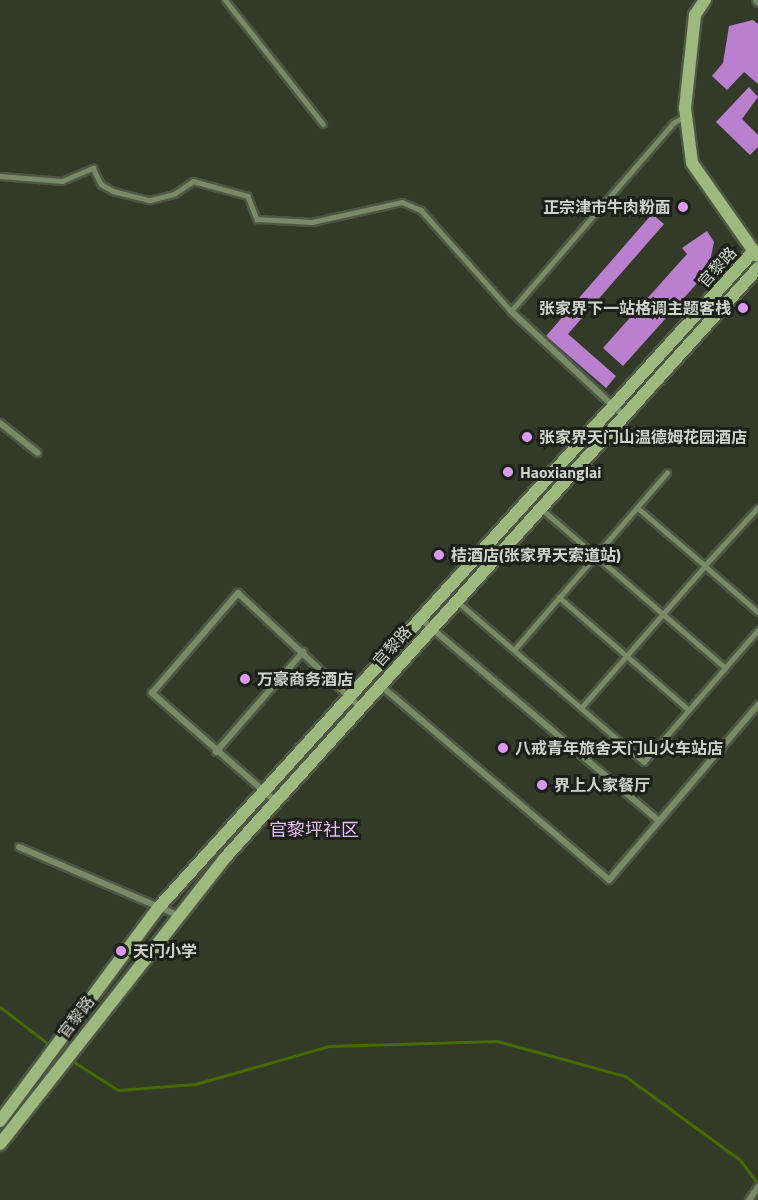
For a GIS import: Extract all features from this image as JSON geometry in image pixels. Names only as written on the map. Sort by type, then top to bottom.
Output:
[{"type":"main road","name":"官黎路","points":[[0,1121],[159,907],[271,797],[756,255],[692,163],[686,116],[695,15],[705,0]]},
{"type":"main road","name":"官黎路","points":[[356,703],[379,685],[426,624],[456,600],[539,507],[618,411],[758,268]]},
{"type":"main road","name":"官黎路","points":[[0,1144],[271,797]]},
{"type":"street","points":[[225,0],[322,124]]},
{"type":"street","points":[[511,311],[618,411]]},
{"type":"street","points":[[0,423],[38,453]]},
{"type":"street","points":[[271,797],[216,752],[152,693],[238,593],[356,703]]},
{"type":"street","points":[[426,624],[657,819]]},
{"type":"street","points":[[216,752],[303,652]]},
{"type":"street","points":[[379,685],[609,880],[657,819],[758,705]]},
{"type":"street","points":[[19,848],[178,915]]},
{"type":"street","points":[[749,1200],[758,1187]]},
{"type":"lane","points":[[0,176],[62,181],[93,168],[100,184],[113,191],[150,200],[174,194],[193,180],[248,196],[257,219],[312,222],[402,201],[421,210],[511,311],[673,123],[686,116]]},
{"type":"lane","points":[[514,650],[667,473]]},
{"type":"lane","points":[[539,507],[725,668]]},
{"type":"lane","points":[[637,507],[758,612]]},
{"type":"lane","points":[[581,708],[758,508]]},
{"type":"lane","points":[[559,597],[689,710]]},
{"type":"lane","points":[[456,600],[644,762],[758,630]]},
{"type":"building","points":[[753,20],[758,24],[758,84],[744,72],[727,90],[712,76],[723,63],[729,26]]},
{"type":"building","points":[[749,87],[758,97],[742,119],[758,135],[758,147],[750,155],[716,122]]},
{"type":"building","points":[[652,214],[664,224],[568,334],[616,376],[606,388],[546,336]]},
{"type":"building","points":[[707,231],[714,242],[708,271],[623,366],[603,348],[687,254],[682,248]]},
{"type":"waterway","points":[[0,1007],[51,1046]]},
{"type":"waterway","points":[[71,1060],[118,1090],[195,1084],[329,1046],[497,1041],[625,1076],[740,1160],[758,1184]]},
{"type":"place","name":"正宗津市牛肉粉面","points":[[683,207]]},
{"type":"place","name":"张家界下一站格调主题客栈","points":[[743,308]]},
{"type":"place","name":"张家界天门山温德姆花园酒店","points":[[527,437]]},
{"type":"place","name":"Haoxianglai","points":[[508,472]]},
{"type":"place","name":"桔酒店(张家界天索道站)","points":[[439,555]]},
{"type":"place","name":"万豪商务酒店","points":[[245,679]]},
{"type":"place","name":"八戒青年旅舍天门山火车站店","points":[[503,748]]},
{"type":"place","name":"界上人家餐厅","points":[[542,785]]},
{"type":"place","name":"天门小学","points":[[121,951]]},
{"type":"district","name":"官黎坪社区","points":[[314,830]]}]
